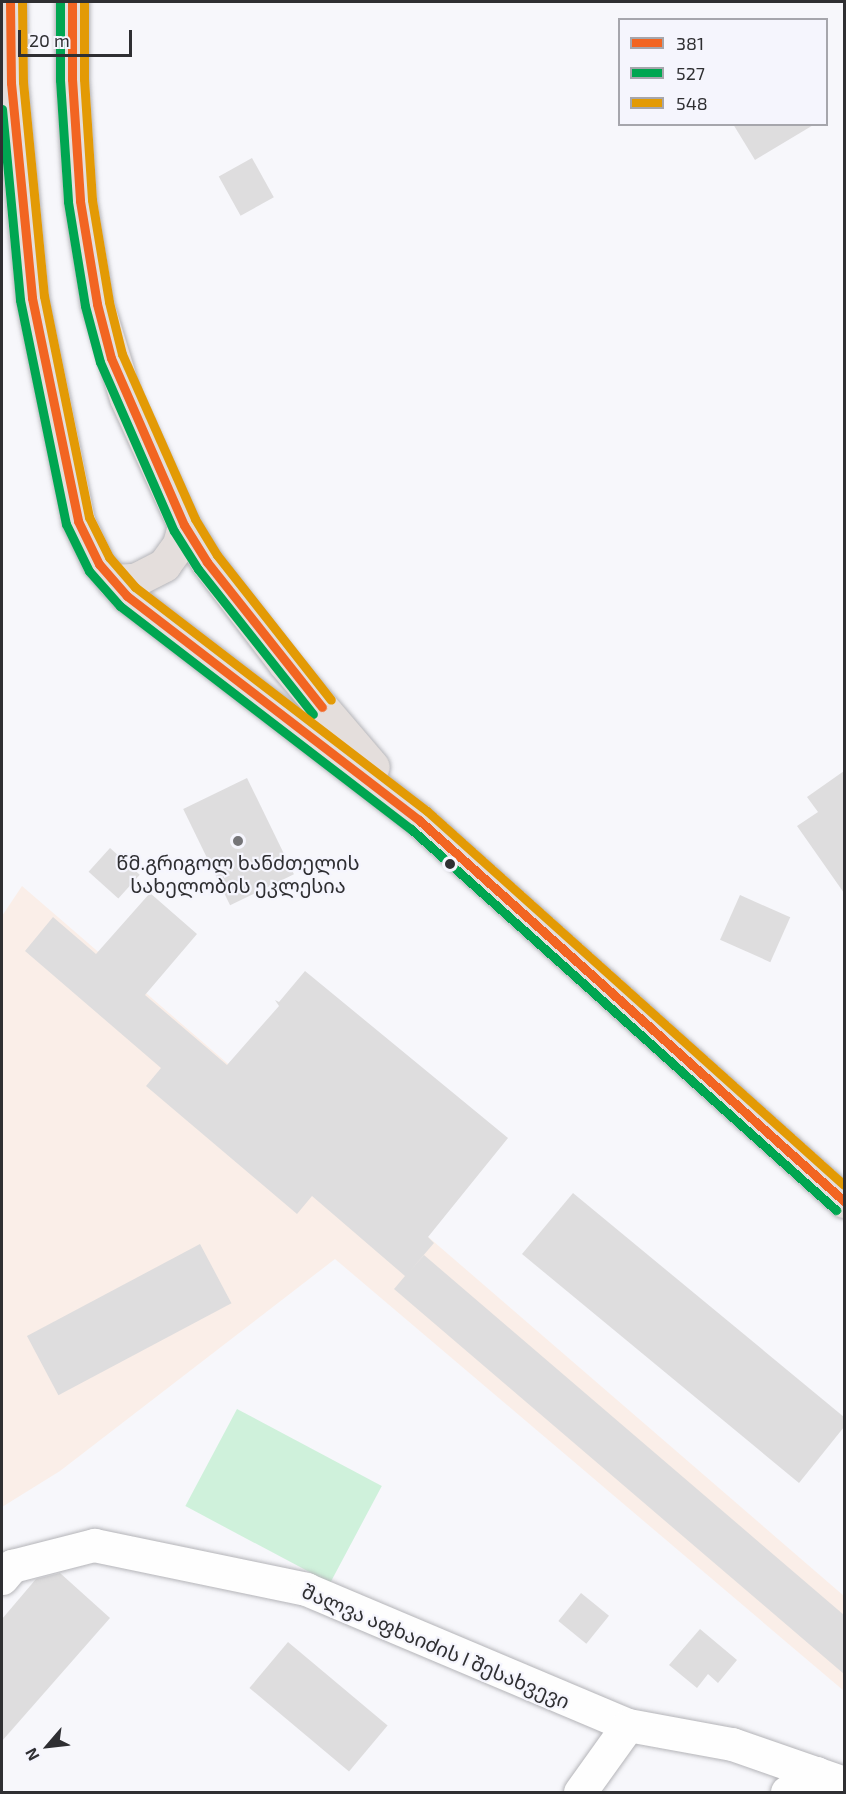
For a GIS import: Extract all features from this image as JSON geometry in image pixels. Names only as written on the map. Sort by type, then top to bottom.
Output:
[{"type":"highway","points":[[10,2],[14,106],[32,298],[43,361],[78,521],[88,547],[113,581],[419,820],[844,1201]]},
{"type":"highway","points":[[72,2],[72,79],[80,201],[97,304],[126,398],[184,525],[207,562],[285,664],[419,820]]},
{"type":"highway","points":[[113,581],[135,580],[164,565],[178,544],[184,525]]},
{"type":"street","name":"შალვა აფხაიძის I შესახვევი","points":[[2,1578],[12,1566],[94,1545],[306,1589],[628,1725],[732,1744],[830,1778]]},
{"type":"street","points":[[579,1792],[628,1725]]},
{"type":"street","points":[[787,1792],[830,1778]]},
{"type":"shaded area","points":[[22,886],[844,1596],[844,1691],[335,1259],[60,1471],[2,1507],[2,916]]},
{"type":"green space","points":[[237,1409],[382,1486],[330,1583],[185,1506]]},
{"type":"building","points":[[734,126],[812,126],[755,160]]},
{"type":"building","points":[[252,158],[274,197],[241,216],[219,176]]},
{"type":"building","points":[[844,771],[844,893],[797,826],[818,812],[807,797]]},
{"type":"building","name":"წმ.გრიგოლ ხანძთელის სახელობის ეკლესია","points":[[247,778],[294,874],[230,905],[183,809]]},
{"type":"building","points":[[110,848],[140,875],[118,899],[89,872]]},
{"type":"building","points":[[150,893],[197,934],[145,995],[227,1065],[279,1006],[275,1000],[279,1002],[305,971],[508,1138],[428,1237],[434,1243],[410,1271],[424,1255],[844,1615],[844,1674],[394,1289],[405,1276],[312,1196],[297,1214],[146,1086],[161,1068],[25,951],[53,917],[96,954]]},
{"type":"building","points":[[740,895],[790,917],[770,962],[720,940]]},
{"type":"building","points":[[573,1193],[844,1417],[844,1427],[799,1483],[522,1254]]},
{"type":"building","points":[[200,1244],[231,1303],[58,1395],[27,1336]]},
{"type":"building","points":[[60,1573],[110,1618],[2,1741],[2,1619],[36,1579]]},
{"type":"building","points":[[581,1593],[609,1616],[586,1644],[558,1621]]},
{"type":"building","points":[[700,1629],[737,1660],[718,1683],[708,1674],[697,1688],[669,1665]]},
{"type":"building","points":[[288,1642],[388,1726],[349,1772],[249,1688]]},
{"type":"transit line","name":"381","points":[[10,2],[11,83],[32,298],[78,521],[99,564],[127,596],[419,820],[844,1201]]},
{"type":"transit line","name":"548","points":[[22,2],[23,82],[44,296],[89,517],[109,557],[135,587],[427,811],[844,1185]]},
{"type":"transit line","name":"527","points":[[60,2],[60,80],[68,202],[85,306],[100,362],[174,531],[198,569],[313,714]]},
{"type":"transit line","name":"381","points":[[72,2],[72,79],[80,201],[97,304],[111,358],[184,525],[207,562],[322,707]]},
{"type":"transit line","name":"548","points":[[84,2],[84,79],[92,200],[109,302],[122,354],[195,519],[217,555],[331,700]]},
{"type":"transit line","name":"527","points":[[2,109],[20,300],[66,524],[89,571],[120,606],[411,829],[836,1210]]},
{"type":"place","name":"წმ.გრიგოლ ხანძთელის სახელობის ეკლესია","points":[[238,841]]}]
